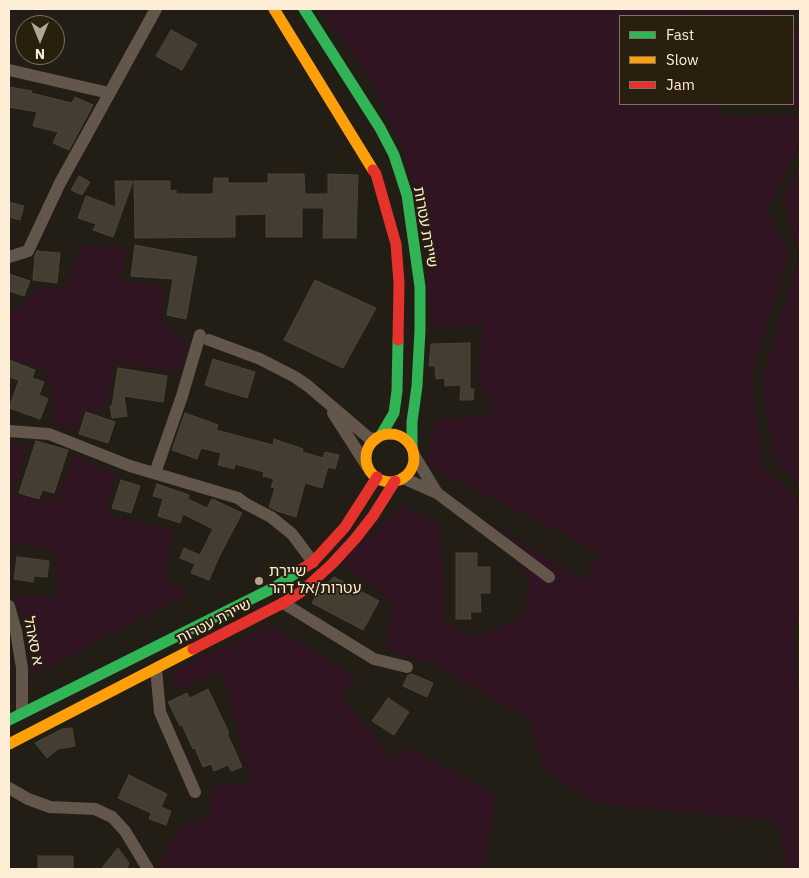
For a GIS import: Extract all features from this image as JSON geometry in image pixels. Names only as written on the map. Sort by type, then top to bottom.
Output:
[{"type":"main road","name":"שיירת עטרות","points":[[274,9],[376,174],[394,237],[399,283],[397,391],[394,414],[379,437]]},
{"type":"main road","name":"שיירת עטרות","points":[[304,9],[380,128],[394,155],[407,195],[420,287],[417,386],[412,422],[413,451]]},
{"type":"main road","points":[[393,434],[401,436],[413,451],[414,463],[409,473],[399,480],[388,482],[377,478],[367,466],[368,450],[371,443],[379,437],[393,434]]},
{"type":"main road","name":"שיירת עטרות","points":[[9,720],[275,588],[313,562],[345,527],[377,478]]},
{"type":"main road","name":"שיירת עטרות","points":[[9,744],[283,603],[300,592],[332,564],[373,516],[399,480]]},
{"type":"street","points":[[9,257],[28,250],[60,183],[156,9]]},
{"type":"street","points":[[9,70],[109,93]]},
{"type":"street","points":[[155,473],[204,337],[276,367],[308,386],[369,438],[379,437]]},
{"type":"street","points":[[323,398],[367,466]]},
{"type":"street","points":[[9,430],[49,434],[130,466],[238,498],[272,517],[292,534],[313,562]]},
{"type":"street","points":[[413,451],[437,493]]},
{"type":"street","points":[[399,480],[437,493],[549,577]]},
{"type":"street","points":[[283,603],[374,659],[406,667]]},
{"type":"street","name":"א סאהל","points":[[9,606],[16,632],[22,668],[22,712]]},
{"type":"street","points":[[156,669],[160,712],[195,792]]},
{"type":"street","points":[[9,788],[50,807],[95,809],[112,817],[125,831],[148,869]]},
{"type":"shaded area","points":[[319,9],[688,9],[689,15],[619,15],[619,105],[717,105],[723,117],[800,115],[800,146],[767,208],[789,254],[751,375],[763,468],[800,500],[800,620],[793,625],[797,684],[800,687],[800,869],[787,869],[777,821],[598,804],[544,770],[530,720],[434,664],[385,648],[392,603],[339,561],[402,505],[440,525],[446,624],[474,638],[524,617],[530,581],[488,523],[584,581],[600,553],[426,464],[436,420],[496,414],[478,382],[483,325],[431,327],[424,240],[404,152],[370,79]]},
{"type":"shaded area","points":[[697,9],[778,9],[785,15],[698,15]]},
{"type":"shaded area","points":[[794,23],[800,30],[800,108],[766,105],[794,105]]},
{"type":"shaded area","points":[[800,166],[800,487],[773,458],[763,381],[799,254],[783,196]]},
{"type":"shaded area","points":[[81,245],[126,248],[122,280],[164,287],[162,320],[188,344],[180,372],[120,364],[115,367],[109,396],[98,413],[84,408],[76,432],[50,421],[55,403],[44,368],[9,359],[9,312],[19,308],[41,285],[64,288]]},
{"type":"shaded area","points":[[9,444],[29,444],[11,493],[43,503],[46,498],[57,500],[74,455],[116,475],[106,514],[175,531],[163,576],[188,594],[31,676],[22,617],[14,596],[58,596],[56,551],[9,542]]},
{"type":"shaded area","points":[[269,625],[355,676],[341,698],[394,759],[410,748],[496,795],[484,869],[161,869],[157,865],[181,827],[209,815],[211,787],[251,783],[223,672],[175,690],[173,670]]},
{"type":"building","points":[[171,30],[197,44],[182,70],[156,56]]},
{"type":"building","points":[[9,87],[32,91],[31,93],[72,103],[75,97],[93,105],[69,150],[53,143],[58,132],[33,126],[37,112],[9,107]]},
{"type":"building","points":[[268,174],[304,174],[305,194],[328,194],[328,174],[358,175],[356,238],[323,238],[324,208],[302,208],[302,237],[266,237],[266,214],[235,215],[235,237],[135,238],[134,181],[170,181],[170,191],[176,190],[176,194],[213,194],[214,178],[228,178],[228,183],[268,183]]},
{"type":"building","points":[[79,176],[90,182],[82,195],[71,190]]},
{"type":"building","points":[[115,181],[133,181],[113,237],[93,230],[96,224],[78,218],[86,196],[116,207]]},
{"type":"building","points":[[9,202],[24,206],[20,220],[9,217]]},
{"type":"building","points":[[135,245],[197,257],[186,319],[167,315],[173,279],[131,276]]},
{"type":"building","points":[[37,251],[60,253],[57,283],[33,280]]},
{"type":"building","points":[[9,274],[30,281],[24,296],[9,291]]},
{"type":"building","points":[[315,280],[376,308],[343,368],[284,340]]},
{"type":"building","points":[[470,343],[470,389],[474,389],[473,400],[460,400],[461,385],[445,386],[445,378],[436,379],[435,366],[429,366],[431,344]]},
{"type":"building","points":[[213,359],[255,372],[247,398],[205,385]]},
{"type":"building","points":[[9,360],[35,370],[32,378],[44,382],[39,395],[48,399],[40,419],[9,408],[19,380],[9,377]]},
{"type":"building","points":[[118,368],[167,376],[163,402],[124,396],[127,416],[112,418],[110,406],[112,406]]},
{"type":"building","points":[[86,412],[115,422],[108,443],[79,434]]},
{"type":"building","points":[[185,413],[218,425],[216,430],[273,445],[274,439],[303,449],[302,452],[323,458],[325,452],[339,455],[335,469],[328,467],[322,488],[305,483],[296,517],[277,511],[269,507],[275,488],[271,487],[274,479],[263,476],[264,472],[235,464],[234,469],[218,465],[221,453],[201,448],[197,459],[172,450]]},
{"type":"building","points":[[36,441],[68,450],[54,493],[42,490],[39,499],[19,493]]},
{"type":"building","points":[[121,480],[140,486],[131,513],[112,508]]},
{"type":"building","points":[[157,484],[189,495],[188,499],[207,508],[212,499],[242,513],[209,580],[191,573],[195,564],[180,558],[184,548],[200,555],[213,529],[183,514],[180,523],[158,516],[163,499],[153,496]]},
{"type":"building","points":[[456,553],[477,553],[477,567],[490,567],[490,593],[480,593],[481,612],[470,612],[471,619],[456,619]]},
{"type":"building","points":[[17,557],[49,561],[47,577],[34,576],[33,582],[14,579]]},
{"type":"building","points":[[334,577],[379,601],[363,630],[312,603],[318,592]]},
{"type":"building","points":[[412,674],[433,683],[427,697],[403,686],[408,675]]},
{"type":"building","points":[[208,689],[229,733],[227,733],[242,767],[231,771],[228,765],[214,771],[211,764],[203,767],[195,748],[193,749],[182,725],[180,726],[168,702],[187,693],[190,698]]},
{"type":"building","points":[[388,698],[409,712],[394,735],[372,721]]},
{"type":"building","points":[[72,728],[75,746],[58,749],[47,758],[35,743],[62,729]]},
{"type":"building","points":[[129,775],[167,794],[161,807],[171,811],[166,825],[149,819],[151,813],[118,798]]},
{"type":"building","points":[[118,848],[129,863],[127,869],[101,869]]},
{"type":"building","points":[[38,856],[73,856],[73,869],[38,869]]},
{"type":"traffic: fast","points":[[304,9],[380,128],[394,155],[407,195],[420,287],[420,330],[417,386],[412,422],[412,447]]},
{"type":"traffic: fast","points":[[381,435],[394,413],[397,391],[398,340]]},
{"type":"traffic: fast","points":[[9,720],[275,587],[302,569]]},
{"type":"traffic: slow","points":[[274,9],[373,170]]},
{"type":"traffic: slow","points":[[390,434],[399,436],[407,441],[412,449],[414,458],[412,467],[407,475],[399,480],[390,482],[381,480],[373,475],[368,467],[366,458],[368,449],[373,441],[381,436],[390,434]]},
{"type":"traffic: slow","points":[[9,744],[193,649]]},
{"type":"traffic: jam","points":[[373,170],[376,174],[396,244],[399,283],[398,340]]},
{"type":"traffic: jam","points":[[302,569],[313,562],[345,527],[377,477]]},
{"type":"traffic: jam","points":[[193,649],[301,592],[332,564],[355,539],[373,516],[395,481]]},
{"type":"place","name":"שיירת עטרות/אל דהר","points":[[259,581]]}]
